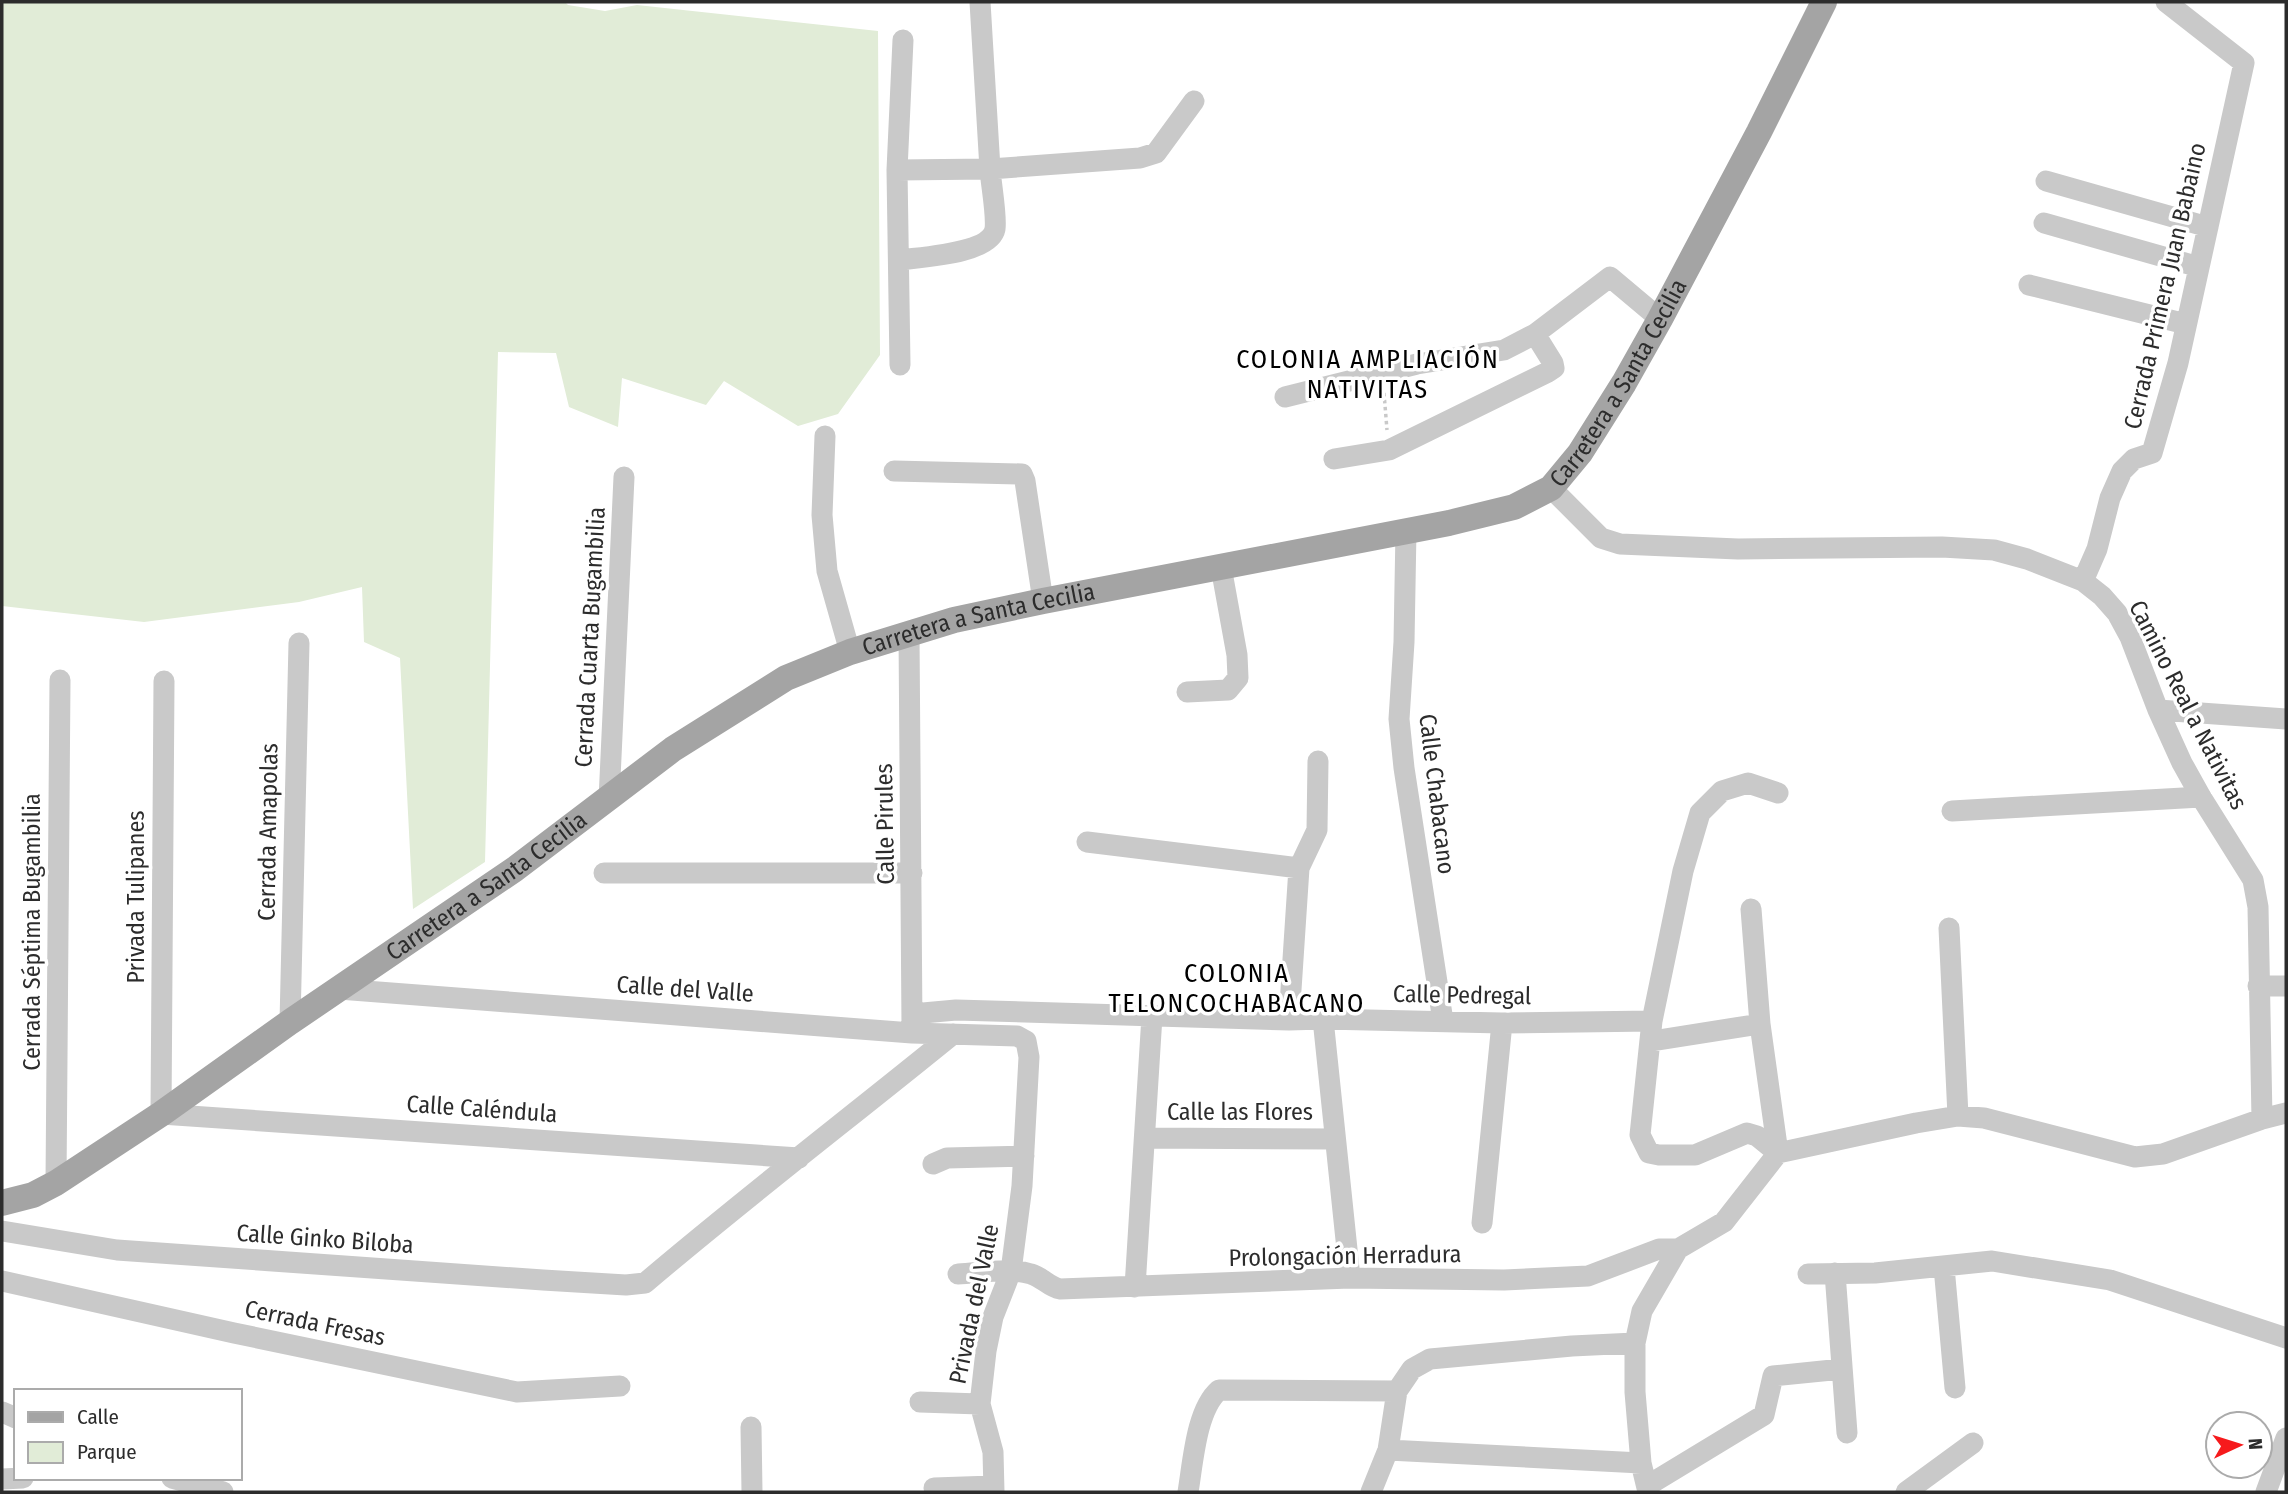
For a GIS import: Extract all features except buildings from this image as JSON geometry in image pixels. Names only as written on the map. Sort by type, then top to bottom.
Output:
[{"type":"main road","name":"Carretera a Santa Cecilia","points":[[2,1203],[33,1195],[56,1184],[161,1114],[290,1022],[515,869],[673,750],[786,678],[850,652],[954,620],[1449,523],[1514,508],[1551,488],[1580,453],[1660,319],[1824,2]]},
{"type":"street","points":[[900,260],[971,249],[990,240],[995,230],[980,2]]},
{"type":"street","name":"Cerrada Primera Juan Babaino","points":[[2083,581],[2097,549],[2110,498],[2122,471],[2134,459],[2152,453],[2186,324],[2244,63],[2166,2]]},
{"type":"street","points":[[900,365],[897,170],[903,40]]},
{"type":"street","points":[[897,170],[990,169],[1140,158],[1156,153],[1194,101]]},
{"type":"street","points":[[2046,181],[2208,227]]},
{"type":"street","points":[[2044,223],[2199,267]]},
{"type":"street","points":[[1285,397],[1381,372],[1504,349],[1535,334],[1610,277],[1660,319]]},
{"type":"street","points":[[2029,285],[2186,324]]},
{"type":"street","points":[[1334,459],[1389,450],[1554,368],[1535,334]]},
{"type":"street","points":[[825,436],[822,515],[827,570],[850,652]]},
{"type":"street","points":[[894,471],[1022,474],[1026,481],[1043,601]]},
{"type":"street","name":"Cerrada Cuarta Bugambilia","points":[[609,800],[624,477]]},
{"type":"street","name":"Camino Real a Nativitas","points":[[1551,488],[1601,538],[1620,544],[1738,549],[1942,547],[1994,550],[2027,559],[2083,581],[2102,596],[2117,613],[2130,637],[2158,710],[2201,797],[2253,880],[2258,907],[2262,1119]]},
{"type":"street","name":"Calle Chabacano","points":[[1406,530],[1404,642],[1399,719],[1404,768],[1443,1021]]},
{"type":"street","points":[[1187,692],[1228,690],[1238,678],[1237,655],[1221,566]]},
{"type":"street","name":"Calle Pirules","points":[[909,634],[912,1023]]},
{"type":"street","name":"Cerrada Amapolas","points":[[290,1022],[299,643]]},
{"type":"street","name":"Cerrada Séptima Bugambilia","points":[[56,1184],[60,680]]},
{"type":"street","name":"Privada Tulipanes","points":[[161,1114],[164,681]]},
{"type":"street","points":[[2158,710],[2286,719]]},
{"type":"street","points":[[1289,1020],[1300,868],[1317,830],[1318,761]]},
{"type":"street","points":[[1778,1153],[1757,1136],[1747,1133],[1695,1155],[1659,1155],[1649,1153],[1640,1135],[1652,1031],[1683,871],[1700,813],[1722,791],[1748,783],[1779,793]]},
{"type":"street","points":[[1951,811],[2201,797]]},
{"type":"street","points":[[1087,842],[1300,868]]},
{"type":"street","points":[[604,873],[912,873]]},
{"type":"street","points":[[1751,909],[1760,1024],[1778,1153]]},
{"type":"street","points":[[1949,928],[1958,1116]]},
{"type":"street","points":[[2258,986],[2286,986]]},
{"type":"street","name":"Calle del Valle","points":[[339,989],[912,1023],[953,1034],[1017,1037],[1026,1041]]},
{"type":"street","name":"Calle Pedregal","points":[[912,1023],[956,1010],[1289,1020],[1443,1021],[1652,1031],[1760,1024]]},
{"type":"street","points":[[1135,1287],[1152,1016]]},
{"type":"street","points":[[1324,1019],[1350,1278]]},
{"type":"street","points":[[1482,1223],[1502,1023]]},
{"type":"street","points":[[799,1158],[953,1034]]},
{"type":"street","name":"Privada del Valle","points":[[994,1489],[993,1452],[980,1404],[993,1317],[1011,1271],[1024,1156],[1029,1057],[1026,1041]]},
{"type":"street","points":[[1842,1369],[1773,1376],[1764,1415],[1648,1489],[1641,1463],[1636,1405],[1635,1343],[1642,1311],[1678,1249],[1724,1223],[1778,1153],[1958,1116],[1984,1118],[2135,1157],[2163,1154],[2286,1113]]},
{"type":"street","name":"Calle Caléndula","points":[[161,1114],[799,1158]]},
{"type":"street","name":"Calle las Flores","points":[[1146,1138],[1335,1139]]},
{"type":"street","points":[[933,1164],[947,1158],[1024,1156]]},
{"type":"street","name":"Calle Ginko Biloba","points":[[2,1231],[117,1251],[626,1285],[645,1283],[743,1200],[799,1158]]},
{"type":"street","name":"Prolongación Herradura","points":[[1011,1271],[1032,1274],[1053,1288],[1060,1289],[1350,1278],[1504,1280],[1588,1276],[1659,1249],[1678,1249]]},
{"type":"street","points":[[1808,1274],[1875,1273],[1992,1261],[2110,1280],[2286,1338]]},
{"type":"street","points":[[1944,1267],[1955,1388]]},
{"type":"street","points":[[958,1274],[1011,1271]]},
{"type":"street","points":[[1835,1273],[1847,1433]]},
{"type":"street","name":"Cerrada Fresas","points":[[2,1281],[517,1392],[620,1386]]},
{"type":"street","points":[[1371,1492],[1388,1450],[1397,1391],[1412,1369],[1430,1359],[1635,1343]]},
{"type":"street","points":[[1188,1492],[1198,1436],[1209,1399],[1219,1390],[1397,1391]]},
{"type":"street","points":[[920,1402],[980,1404]]},
{"type":"street","points":[[751,1427],[751,1492]]},
{"type":"street","points":[[2275,1482],[2286,1438]]},
{"type":"street","points":[[1906,1492],[1973,1443]]},
{"type":"street","points":[[1388,1450],[1641,1463]]},
{"type":"street","points":[[179,1480],[223,1492]]},
{"type":"street","points":[[934,1488],[994,1489]]},
{"type":"path","points":[[1381,372],[1389,450]]},
{"type":"green space","points":[[2,2],[565,2],[568,5],[605,11],[637,5],[878,31],[880,355],[838,414],[798,426],[724,381],[706,405],[622,378],[618,427],[569,407],[556,353],[498,352],[485,862],[413,909],[400,658],[364,642],[362,587],[299,602],[144,622],[2,606]]},
{"type":"district","name":"COLONIA AMPLIACIÓN NATIVITAS","points":[[1368,374]]},
{"type":"district","name":"COLONIA TELONCOCHABACANO","points":[[1237,988]]}]
